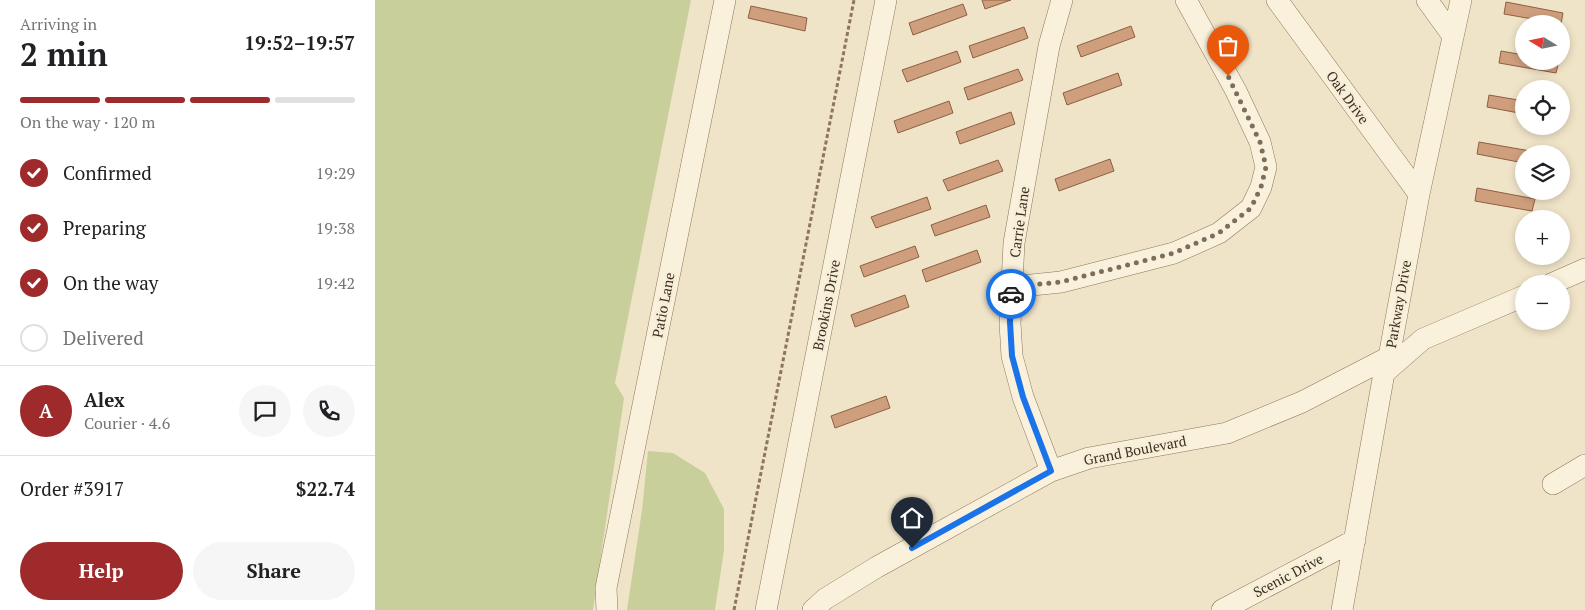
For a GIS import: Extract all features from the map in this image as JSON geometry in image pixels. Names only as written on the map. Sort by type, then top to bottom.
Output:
[{"type":"street","name":"Patio Lane","points":[[607,610],[606,588],[725,0]]},
{"type":"street","name":"Brookins Drive","points":[[766,610],[886,0]]},
{"type":"street","name":"Carrie Lane","points":[[1051,471],[1023,397],[1012,356],[1010,322],[1014,243],[1049,46],[1062,0]]},
{"type":"street","points":[[1011,287],[1061,282],[1174,253],[1219,233],[1251,208],[1261,187],[1266,167],[1260,142],[1236,91],[1186,0]]},
{"type":"street","name":"Oak Drive","points":[[1277,0],[1419,194]]},
{"type":"street","points":[[1427,0],[1453,36]]},
{"type":"street","name":"Parkway Drive","points":[[1342,610],[1419,194],[1461,0]]},
{"type":"street","points":[[1570,276],[1585,269]]},
{"type":"street","name":"Grand Boulevard","points":[[813,610],[825,599],[877,567],[1051,471],[1089,458],[1227,433],[1386,365],[1423,339],[1515,300]]},
{"type":"street","points":[[1553,484],[1585,465]]},
{"type":"street","name":"Scenic Drive","points":[[1222,610],[1355,540]]},
{"type":"path","points":[[734,610],[854,0]]},
{"type":"green space","points":[[375,0],[691,0],[615,383],[624,398],[593,610],[375,610]]},
{"type":"green space","points":[[648,451],[673,453],[705,473],[724,509],[724,550],[715,610],[627,610],[642,510]]},
{"type":"building","points":[[982,0],[1011,0],[985,9]]},
{"type":"building","points":[[1506,2],[1563,13],[1563,15],[1515,16],[1504,14]]},
{"type":"building","points":[[963,4],[967,15],[913,35],[909,23]]},
{"type":"building","points":[[751,6],[807,18],[805,31],[748,18]]},
{"type":"building","points":[[1131,26],[1135,37],[1081,57],[1077,46]]},
{"type":"building","points":[[1024,27],[1028,38],[973,58],[969,46]]},
{"type":"building","points":[[957,51],[961,62],[907,82],[902,70]]},
{"type":"building","points":[[1501,51],[1515,53],[1515,66],[1499,63]]},
{"type":"building","points":[[1018,69],[1023,80],[968,100],[964,88]]},
{"type":"building","points":[[1539,70],[1557,70],[1556,73]]},
{"type":"building","points":[[1118,73],[1122,85],[1067,105],[1063,93]]},
{"type":"building","points":[[1489,95],[1515,99],[1515,112],[1487,107]]},
{"type":"building","points":[[949,101],[953,113],[898,133],[894,121]]},
{"type":"building","points":[[1011,112],[1015,124],[960,144],[956,132]]},
{"type":"building","points":[[1479,142],[1515,148],[1515,161],[1477,154]]},
{"type":"building","points":[[1110,159],[1114,171],[1059,191],[1055,179]]},
{"type":"building","points":[[998,160],[1003,171],[948,191],[943,180]]},
{"type":"building","points":[[1477,188],[1515,195],[1515,200],[1535,200],[1532,210],[1475,201]]},
{"type":"building","points":[[927,197],[931,209],[876,228],[871,217]]},
{"type":"building","points":[[986,205],[990,217],[935,236],[931,225]]},
{"type":"building","points":[[915,246],[919,257],[864,277],[860,266]]},
{"type":"building","points":[[977,250],[981,262],[926,282],[922,270]]},
{"type":"building","points":[[905,295],[909,307],[855,327],[851,315]]},
{"type":"building","points":[[886,396],[890,408],[835,428],[831,416]]},
{"type":"way so far","points":[[1011,294],[1011,287],[1061,282],[1174,253],[1219,233],[1251,208],[1261,187],[1266,167],[1260,142],[1228,76]]},
{"type":"route","points":[[912,548],[1051,471],[1023,397],[1012,356],[1011,294]]}]
